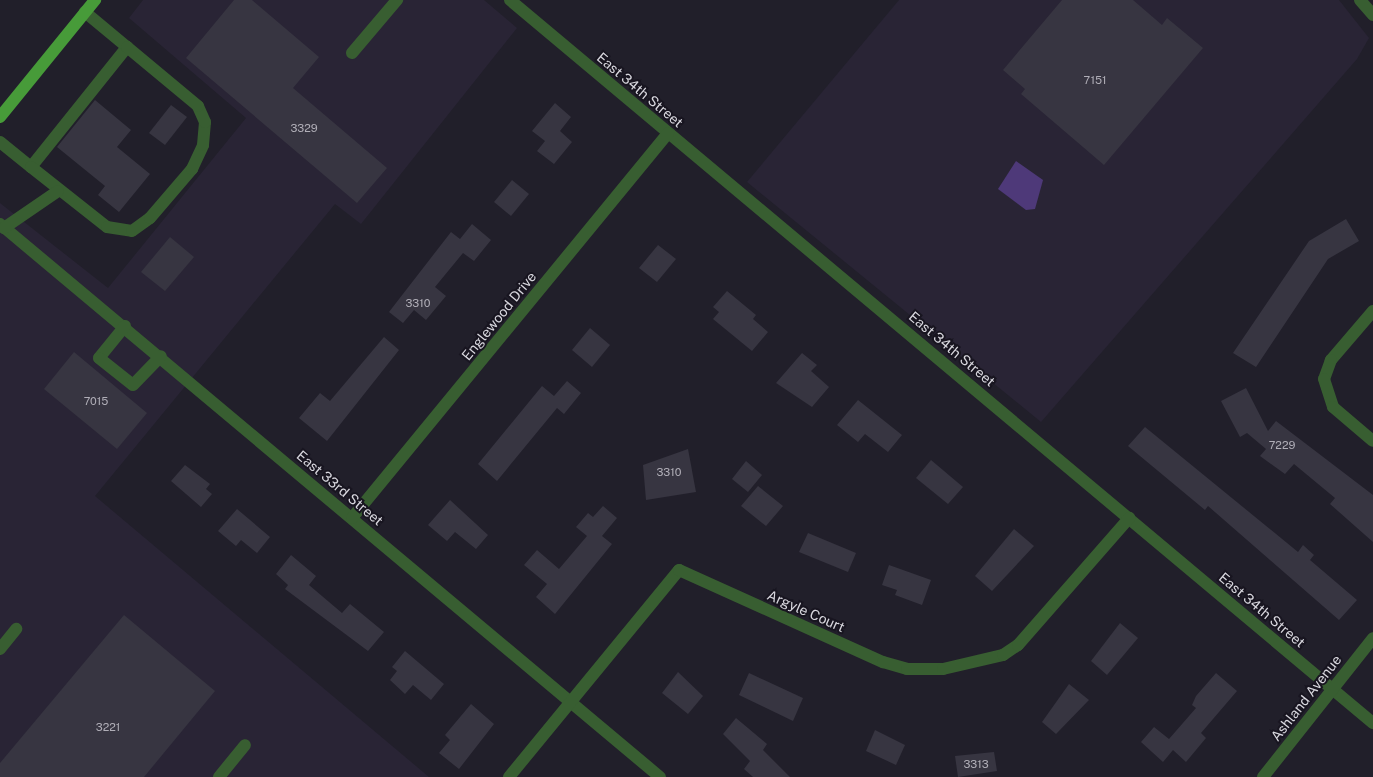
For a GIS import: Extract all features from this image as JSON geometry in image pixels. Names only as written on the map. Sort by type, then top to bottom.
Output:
[{"type":"main road","points":[[0,117],[95,0]]},
{"type":"street","points":[[352,53],[397,0]]},
{"type":"street","name":"East 34th Street","points":[[510,0],[1373,722]]},
{"type":"street","points":[[1360,0],[1373,16]]},
{"type":"street","points":[[0,142],[58,191],[107,227],[132,231],[150,218],[192,169],[203,145],[205,122],[198,106],[86,12]]},
{"type":"street","points":[[31,167],[127,47]]},
{"type":"street","name":"Englewood Drive","points":[[352,518],[668,133]]},
{"type":"street","points":[[2,226],[58,191]]},
{"type":"street","name":"East 33rd Street","points":[[2,226],[161,356],[660,777]]},
{"type":"street","points":[[1373,310],[1325,373],[1327,397],[1338,411],[1373,441]]},
{"type":"street","points":[[125,326],[99,358],[133,385],[161,356]]},
{"type":"street","name":"Argyle Court","points":[[509,777],[679,570],[883,662],[907,669],[943,669],[1002,655],[1018,645],[1130,518]]},
{"type":"street","points":[[0,649],[16,629]]},
{"type":"street","name":"Ashland Avenue","points":[[1263,777],[1373,638]]},
{"type":"street","points":[[219,777],[245,745]]},
{"type":"shaded area","points":[[143,0],[484,0],[517,28],[361,224],[335,204],[95,496],[429,777],[0,777],[0,203],[108,288],[246,118],[129,18]]},
{"type":"shaded area","points":[[899,0],[1339,0],[1369,38],[1357,59],[1041,422],[747,182]]},
{"type":"shaded area","points":[[1016,161],[1043,180],[1035,209],[1026,210],[998,189]]},
{"type":"building","points":[[234,0],[252,0],[319,57],[293,88],[387,168],[357,203],[186,58]]},
{"type":"building","points":[[1062,0],[1133,0],[1162,25],[1167,18],[1203,48],[1104,165],[1021,94],[1025,89],[1003,70]]},
{"type":"building","points":[[95,100],[131,130],[117,147],[150,174],[119,212],[98,195],[105,186],[57,147]]},
{"type":"building","points":[[555,103],[571,117],[560,131],[572,142],[554,164],[537,151],[545,141],[532,131]]},
{"type":"building","points":[[171,105],[187,117],[165,145],[149,133]]},
{"type":"building","points":[[512,180],[529,194],[511,216],[494,202]]},
{"type":"building","points":[[1346,219],[1359,241],[1328,259],[1256,367],[1233,353],[1309,241]]},
{"type":"building","points":[[472,224],[491,240],[474,261],[463,253],[435,287],[446,296],[426,320],[414,310],[403,323],[389,312],[451,232],[460,239]]},
{"type":"building","points":[[170,237],[194,257],[165,291],[141,272]]},
{"type":"building","points":[[658,245],[676,259],[657,282],[639,268]]},
{"type":"building","points":[[727,291],[756,315],[753,319],[768,332],[752,351],[713,319],[719,312],[713,307]]},
{"type":"building","points":[[590,328],[610,345],[592,367],[572,350]]},
{"type":"building","points":[[384,337],[399,350],[327,441],[299,418],[320,393],[330,401]]},
{"type":"building","points":[[74,352],[147,413],[117,449],[44,389]]},
{"type":"building","points":[[802,353],[817,365],[811,371],[829,387],[812,407],[776,383]]},
{"type":"building","points":[[567,381],[581,393],[564,414],[557,408],[497,481],[478,464],[542,386],[554,396]]},
{"type":"building","points":[[1246,388],[1268,431],[1276,421],[1373,495],[1373,542],[1330,504],[1335,498],[1294,464],[1285,474],[1260,456],[1266,449],[1247,433],[1240,437],[1221,401]]},
{"type":"building","points":[[858,400],[902,435],[888,452],[865,434],[858,442],[837,425]]},
{"type":"building","points":[[1145,427],[1298,552],[1303,545],[1314,555],[1310,560],[1357,600],[1339,620],[1208,506],[1205,510],[1128,446]]},
{"type":"building","points":[[688,449],[696,492],[646,500],[643,465]]},
{"type":"building","points":[[931,460],[963,487],[948,504],[916,478]]},
{"type":"building","points":[[746,461],[762,475],[748,492],[732,479]]},
{"type":"building","points":[[185,465],[210,484],[206,489],[212,494],[201,507],[171,481]]},
{"type":"building","points":[[758,486],[783,506],[766,526],[741,506]]},
{"type":"building","points":[[450,500],[488,535],[476,549],[455,532],[447,541],[428,525]]},
{"type":"building","points":[[603,506],[617,518],[602,536],[612,544],[555,614],[536,597],[547,584],[524,565],[537,550],[559,569],[587,536],[576,527],[588,513],[593,517]]},
{"type":"building","points":[[237,509],[270,537],[257,553],[241,540],[236,546],[218,531]]},
{"type":"building","points":[[1014,529],[1034,546],[992,591],[975,576]]},
{"type":"building","points":[[808,533],[856,553],[848,572],[799,552]]},
{"type":"building","points":[[291,555],[316,576],[309,585],[342,613],[350,604],[384,632],[368,651],[285,589],[288,585],[276,574]]},
{"type":"building","points":[[889,565],[931,580],[922,605],[895,595],[897,590],[882,585]]},
{"type":"building","points":[[124,615],[215,691],[144,777],[0,777],[0,763]]},
{"type":"building","points":[[1120,623],[1138,638],[1107,675],[1091,661]]},
{"type":"building","points":[[405,651],[444,684],[431,700],[413,685],[405,694],[390,680],[397,671],[392,667]]},
{"type":"building","points":[[678,672],[703,696],[688,714],[662,693]]},
{"type":"building","points":[[749,673],[803,698],[793,721],[739,695]]},
{"type":"building","points":[[1216,673],[1237,691],[1201,733],[1206,738],[1186,762],[1173,750],[1163,762],[1141,742],[1154,727],[1169,739],[1196,708],[1192,705],[1196,696]]},
{"type":"building","points":[[1069,684],[1089,700],[1056,734],[1042,722]]},
{"type":"building","points":[[471,704],[494,724],[459,769],[439,753],[450,740],[445,735]]},
{"type":"building","points":[[736,718],[767,744],[763,750],[790,777],[753,777],[744,769],[750,761],[723,734]]},
{"type":"building","points":[[875,730],[905,745],[896,765],[866,751]]},
{"type":"building","points":[[994,752],[997,771],[958,777],[955,756]]}]
